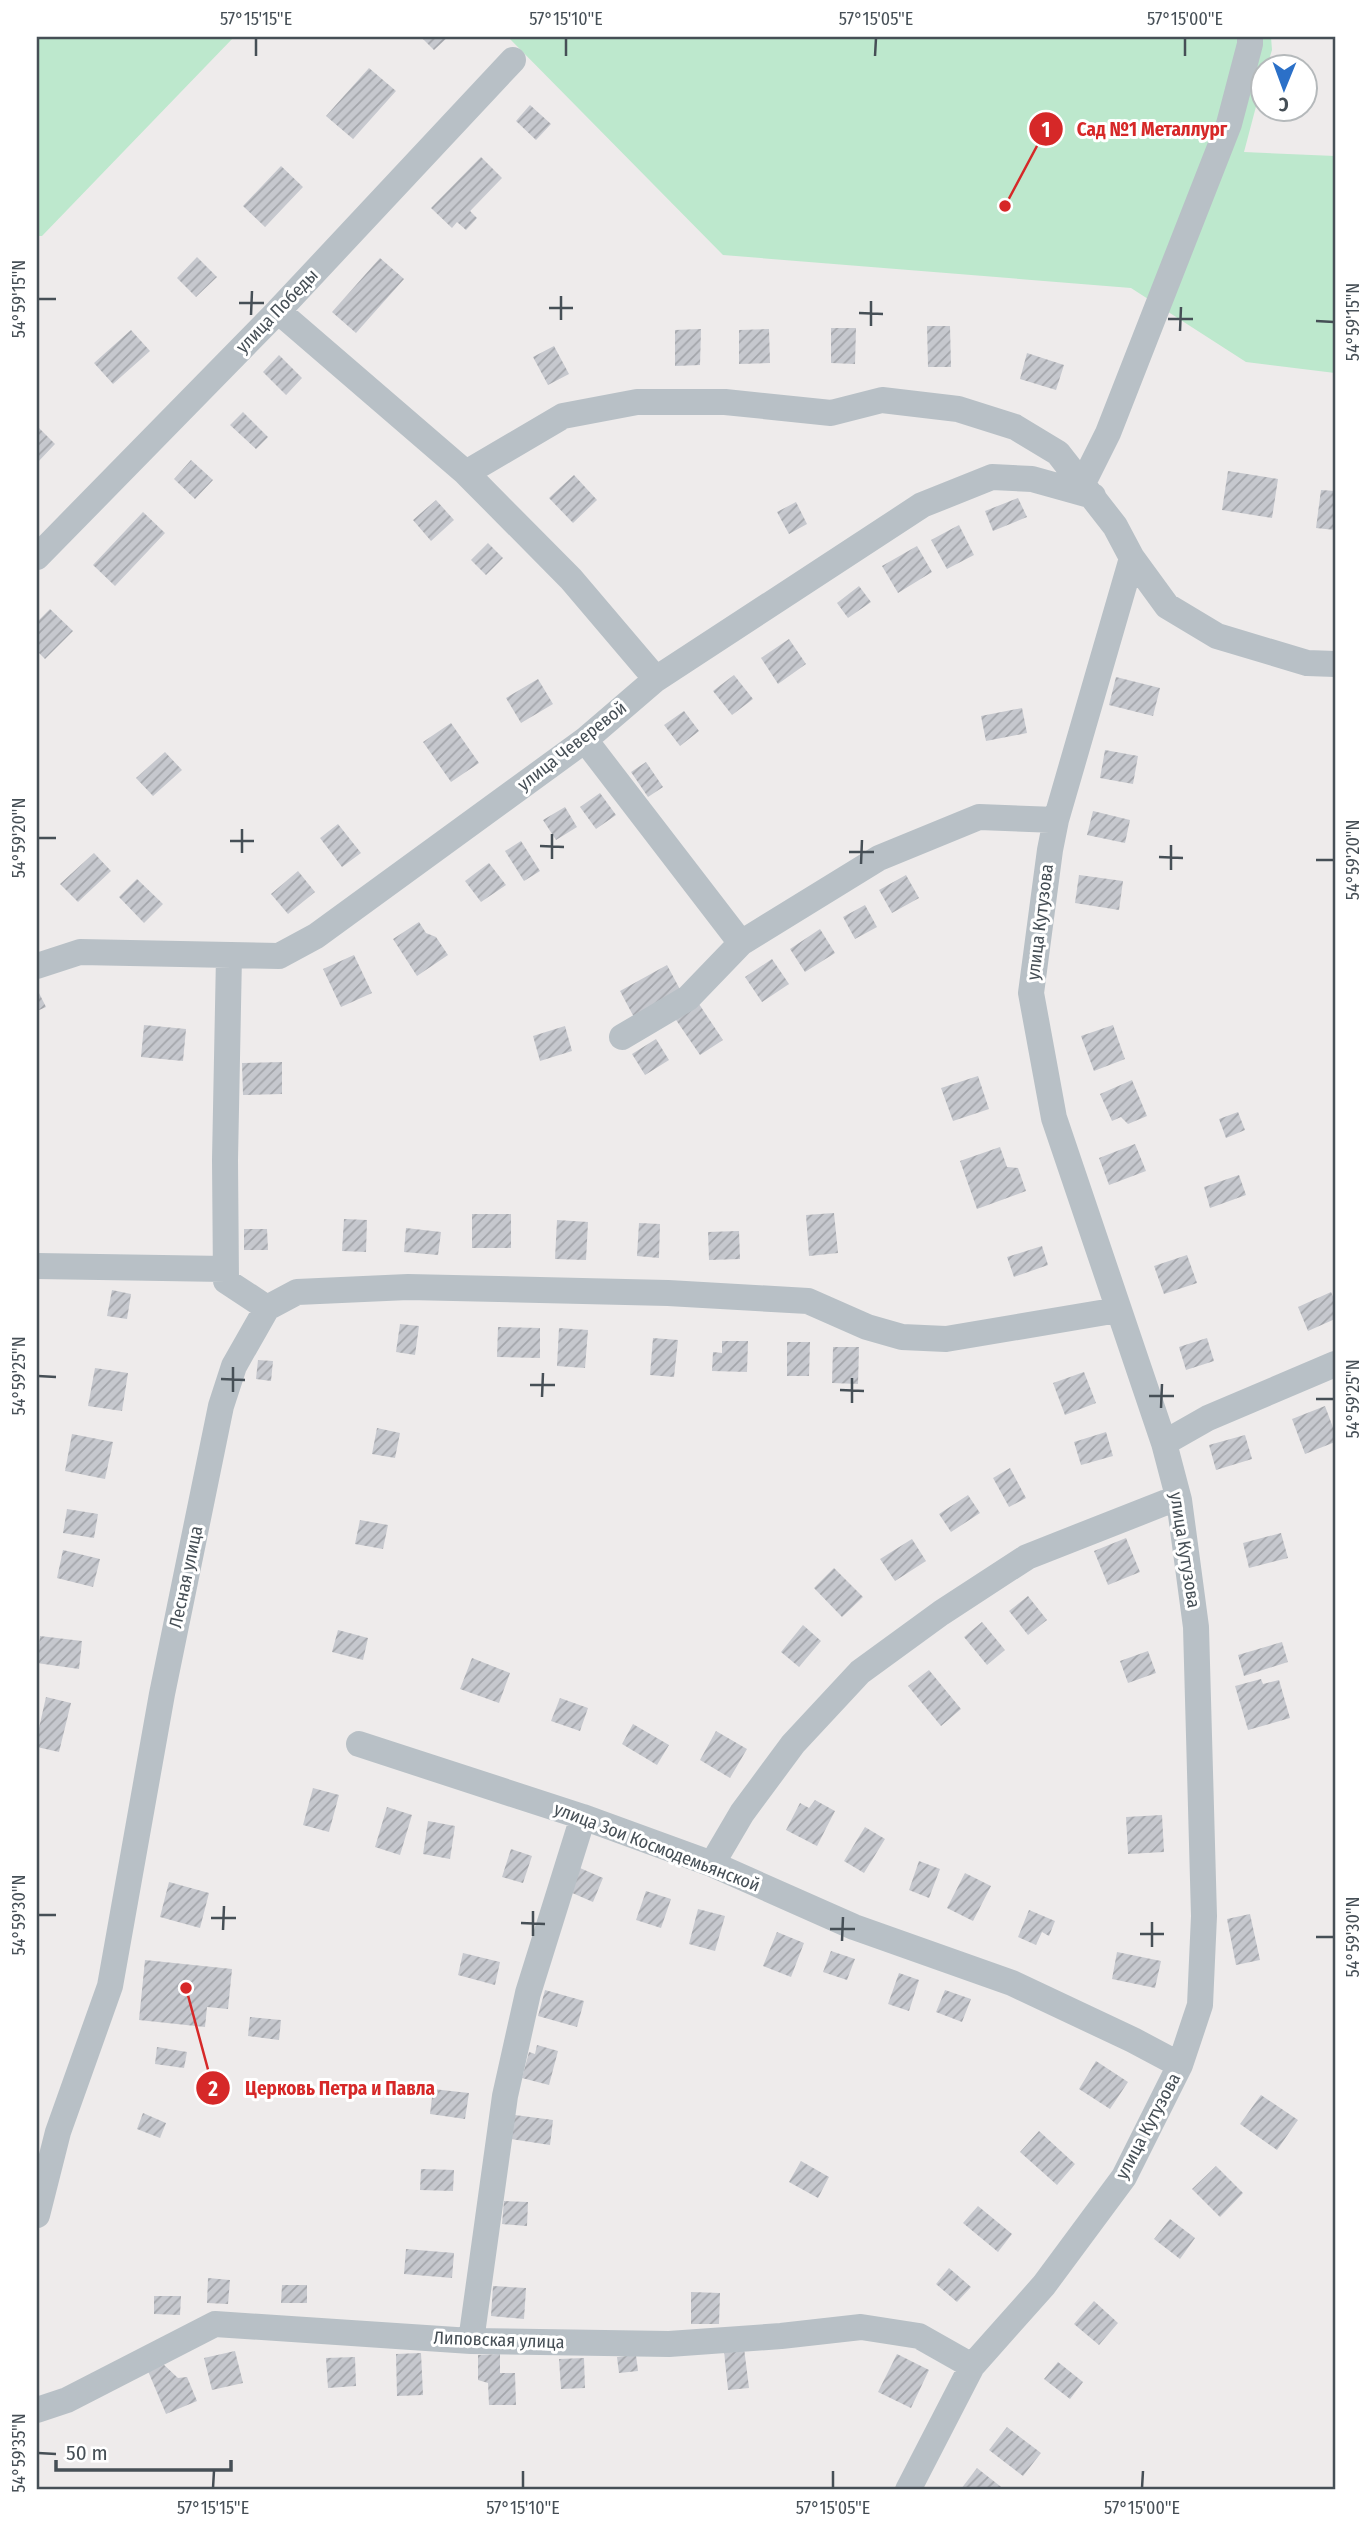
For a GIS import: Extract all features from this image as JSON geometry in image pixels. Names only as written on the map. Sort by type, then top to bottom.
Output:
[{"type":"street","points":[[1088,490],[1229,124],[1251,44],[1250,37]]},
{"type":"street","name":"улица Победы","points":[[37,557],[278,312],[513,60]]},
{"type":"street","points":[[278,312],[466,472],[571,579],[656,679]]},
{"type":"street","points":[[466,472],[563,416],[637,402],[725,402],[831,413],[882,400],[958,409],[1015,427],[1058,453],[1115,526],[1132,558],[1167,606],[1217,636],[1307,663],[1335,664]]},
{"type":"street","name":"улица Чеверевой","points":[[37,966],[80,953],[279,956],[316,936],[586,740],[656,679],[922,505],[992,477],[1031,478],[1088,490]]},
{"type":"street","name":"улица Кутузова","points":[[908,2490],[972,2366],[1044,2285],[1124,2177],[1180,2065],[1199,2006],[1204,1916],[1196,1627],[1179,1500],[1164,1443],[1054,1118],[1031,993],[1049,850],[1132,558]]},
{"type":"street","points":[[586,740],[741,943]]},
{"type":"street","points":[[622,1037],[688,998],[741,943],[879,858],[979,817],[1056,820]]},
{"type":"street","points":[[229,956],[225,1160],[226,1281],[267,1308],[297,1292],[408,1287],[668,1293],[808,1301],[867,1327],[902,1337],[946,1339],[1118,1310]]},
{"type":"street","points":[[37,1266],[226,1269]]},
{"type":"street","name":"Лесная улица","points":[[37,2215],[58,2132],[110,1986],[162,1694],[221,1406],[234,1366],[267,1308]]},
{"type":"street","points":[[1164,1443],[1208,1418],[1335,1364]]},
{"type":"street","points":[[712,1864],[742,1813],[793,1744],[860,1672],[1027,1557],[1164,1503],[1179,1500]]},
{"type":"street","name":"улица Зои Космодемьянской","points":[[359,1744],[583,1817],[712,1864],[854,1927],[1012,1983],[1180,2065]]},
{"type":"street","points":[[471,2340],[505,2096],[528,1993],[583,1817]]},
{"type":"street","name":"Липовская улица","points":[[37,2410],[67,2400],[215,2324],[471,2340],[669,2344],[861,2327],[919,2336],[972,2366]]},
{"type":"green space","points":[[37,37],[234,37],[42,236],[37,236]]},
{"type":"green space","points":[[508,37],[1271,37],[1271,52],[1250,52],[1252,122],[1244,152],[1335,156],[1335,373],[1246,362],[1131,288],[723,255]]},
{"type":"building","points":[[421,37],[448,37],[434,50]]},
{"type":"building","points":[[369,68],[396,91],[353,139],[326,116]]},
{"type":"building","points":[[530,105],[551,124],[536,140],[516,121]]},
{"type":"building","points":[[481,157],[502,178],[470,211],[477,218],[466,230],[457,222],[452,228],[431,208]]},
{"type":"building","points":[[281,166],[303,187],[265,227],[243,206]]},
{"type":"building","points":[[197,257],[217,277],[196,297],[177,278]]},
{"type":"building","points":[[380,258],[404,279],[356,333],[332,312]]},
{"type":"building","points":[[927,326],[950,326],[951,367],[928,367]]},
{"type":"building","points":[[831,328],[856,328],[855,364],[831,363]]},
{"type":"building","points":[[701,329],[700,365],[675,366],[675,330]]},
{"type":"building","points":[[769,329],[770,363],[739,364],[739,330]]},
{"type":"building","points":[[131,330],[150,351],[113,384],[94,363]]},
{"type":"building","points":[[554,346],[569,374],[548,385],[533,357]]},
{"type":"building","points":[[1027,353],[1064,365],[1056,390],[1020,379]]},
{"type":"building","points":[[279,355],[302,378],[286,395],[263,372]]},
{"type":"building","points":[[243,412],[268,437],[256,449],[230,425]]},
{"type":"building","points":[[37,426],[55,444],[37,463]]},
{"type":"building","points":[[191,460],[213,480],[195,499],[174,479]]},
{"type":"building","points":[[1228,471],[1278,479],[1272,518],[1222,510]]},
{"type":"building","points":[[574,475],[597,500],[573,523],[549,498]]},
{"type":"building","points":[[1321,490],[1335,491],[1335,530],[1316,528]]},
{"type":"building","points":[[1018,498],[1027,517],[993,531],[985,511]]},
{"type":"building","points":[[436,500],[454,520],[431,541],[413,520]]},
{"type":"building","points":[[796,502],[807,524],[789,534],[777,512]]},
{"type":"building","points":[[143,512],[165,533],[115,586],[93,565]]},
{"type":"building","points":[[959,525],[974,555],[947,569],[931,540]]},
{"type":"building","points":[[488,543],[503,558],[486,575],[471,560]]},
{"type":"building","points":[[917,546],[932,572],[898,593],[882,566]]},
{"type":"building","points":[[859,586],[871,602],[848,618],[837,603]]},
{"type":"building","points":[[50,609],[73,631],[45,659],[37,651],[37,622]]},
{"type":"building","points":[[789,639],[806,664],[778,684],[761,658]]},
{"type":"building","points":[[734,675],[753,699],[732,715],[713,691]]},
{"type":"building","points":[[1116,677],[1160,688],[1153,716],[1109,705]]},
{"type":"building","points":[[538,679],[553,704],[521,723],[506,698]]},
{"type":"building","points":[[1022,708],[1027,733],[986,741],[981,716]]},
{"type":"building","points":[[684,711],[699,731],[680,746],[664,725]]},
{"type":"building","points":[[451,723],[479,763],[451,782],[423,742]]},
{"type":"building","points":[[1105,750],[1138,756],[1133,784],[1100,778]]},
{"type":"building","points":[[165,752],[182,770],[153,796],[136,778]]},
{"type":"building","points":[[646,762],[663,787],[648,797],[631,772]]},
{"type":"building","points":[[600,793],[616,815],[596,829],[580,807]]},
{"type":"building","points":[[565,807],[577,827],[556,840],[543,820]]},
{"type":"building","points":[[1093,811],[1130,820],[1125,843],[1087,835]]},
{"type":"building","points":[[338,824],[361,853],[342,867],[320,838]]},
{"type":"building","points":[[521,841],[540,871],[524,881],[505,851]]},
{"type":"building","points":[[94,853],[111,871],[78,902],[60,884]]},
{"type":"building","points":[[489,863],[506,885],[481,902],[465,881]]},
{"type":"building","points":[[298,871],[315,892],[288,914],[271,894]]},
{"type":"building","points":[[906,875],[919,898],[892,913],[879,890]]},
{"type":"building","points":[[1079,875],[1123,881],[1119,910],[1075,903]]},
{"type":"building","points":[[137,879],[163,904],[144,923],[119,897]]},
{"type":"building","points":[[865,905],[877,927],[855,939],[843,917]]},
{"type":"building","points":[[419,922],[426,933],[436,937],[448,955],[417,976],[393,939]]},
{"type":"building","points":[[820,929],[835,953],[805,972],[790,949]]},
{"type":"building","points":[[354,955],[372,993],[341,1007],[323,969]]},
{"type":"building","points":[[772,959],[789,984],[762,1002],[745,977]]},
{"type":"building","points":[[667,965],[683,995],[636,1021],[620,991]]},
{"type":"building","points":[[37,989],[46,1007],[37,1011]]},
{"type":"building","points":[[697,1001],[723,1040],[700,1055],[674,1017]]},
{"type":"building","points":[[144,1025],[186,1029],[183,1061],[141,1057]]},
{"type":"building","points":[[1113,1025],[1125,1059],[1094,1071],[1081,1036]]},
{"type":"building","points":[[565,1026],[572,1051],[540,1061],[533,1036]]},
{"type":"building","points":[[656,1039],[669,1060],[645,1075],[632,1054]]},
{"type":"building","points":[[282,1062],[282,1094],[243,1095],[242,1063]]},
{"type":"building","points":[[978,1076],[989,1109],[953,1121],[941,1088]]},
{"type":"building","points":[[1132,1080],[1147,1116],[1128,1124],[1121,1117],[1112,1121],[1100,1094]]},
{"type":"building","points":[[1238,1112],[1245,1130],[1226,1138],[1219,1119]]},
{"type":"building","points":[[1135,1144],[1146,1171],[1109,1185],[1099,1158]]},
{"type":"building","points":[[1000,1147],[1007,1167],[1018,1168],[1026,1191],[977,1209],[960,1161]]},
{"type":"building","points":[[1239,1175],[1246,1195],[1210,1208],[1204,1187]]},
{"type":"building","points":[[834,1213],[838,1253],[809,1256],[806,1215]]},
{"type":"building","points":[[472,1214],[511,1214],[511,1248],[472,1248]]},
{"type":"building","points":[[344,1219],[367,1220],[366,1252],[342,1251]]},
{"type":"building","points":[[557,1220],[588,1222],[586,1260],[555,1259]]},
{"type":"building","points":[[639,1223],[660,1224],[659,1258],[637,1256]]},
{"type":"building","points":[[406,1228],[441,1232],[438,1255],[404,1252]]},
{"type":"building","points":[[244,1229],[267,1229],[268,1250],[244,1250]]},
{"type":"building","points":[[739,1231],[740,1259],[709,1260],[708,1232]]},
{"type":"building","points":[[1042,1246],[1048,1265],[1014,1277],[1007,1257]]},
{"type":"building","points":[[1187,1255],[1197,1283],[1164,1294],[1154,1266]]},
{"type":"building","points":[[112,1290],[131,1294],[127,1319],[107,1316]]},
{"type":"building","points":[[1331,1292],[1335,1301],[1335,1319],[1308,1331],[1298,1307]]},
{"type":"building","points":[[400,1324],[419,1326],[415,1355],[396,1352]]},
{"type":"building","points":[[498,1327],[540,1328],[540,1358],[497,1357]]},
{"type":"building","points":[[559,1328],[588,1330],[585,1368],[557,1366]]},
{"type":"building","points":[[653,1338],[678,1340],[674,1377],[650,1375]]},
{"type":"building","points":[[1207,1338],[1214,1361],[1186,1370],[1179,1347]]},
{"type":"building","points":[[722,1341],[748,1341],[747,1372],[712,1371],[713,1352],[722,1353]]},
{"type":"building","points":[[787,1342],[810,1342],[809,1376],[787,1376]]},
{"type":"building","points":[[833,1347],[859,1347],[858,1384],[832,1383]]},
{"type":"building","points":[[258,1360],[273,1361],[271,1381],[256,1379]]},
{"type":"building","points":[[95,1368],[128,1373],[122,1411],[88,1406]]},
{"type":"building","points":[[1084,1372],[1096,1403],[1065,1415],[1053,1383]]},
{"type":"building","points":[[1325,1406],[1335,1433],[1335,1442],[1305,1454],[1292,1419]]},
{"type":"building","points":[[377,1428],[400,1433],[395,1458],[372,1454]]},
{"type":"building","points":[[1106,1432],[1113,1456],[1081,1465],[1074,1442]]},
{"type":"building","points":[[72,1434],[113,1442],[105,1479],[65,1471]]},
{"type":"building","points":[[1245,1435],[1252,1459],[1216,1470],[1209,1445]]},
{"type":"building","points":[[1010,1468],[1026,1498],[1009,1507],[993,1478]]},
{"type":"building","points":[[968,1495],[980,1513],[951,1532],[939,1514]]},
{"type":"building","points":[[67,1509],[98,1514],[94,1538],[63,1533]]},
{"type":"building","points":[[360,1520],[388,1525],[383,1549],[355,1544]]},
{"type":"building","points":[[1281,1533],[1288,1558],[1249,1568],[1243,1543]]},
{"type":"building","points":[[1126,1538],[1140,1572],[1108,1585],[1094,1551]]},
{"type":"building","points":[[912,1539],[926,1561],[895,1581],[880,1559]]},
{"type":"building","points":[[63,1550],[100,1559],[93,1587],[57,1578]]},
{"type":"building","points":[[834,1568],[863,1597],[842,1617],[814,1588]]},
{"type":"building","points":[[1028,1596],[1047,1620],[1028,1635],[1009,1611]]},
{"type":"building","points":[[982,1622],[1005,1650],[987,1665],[964,1637]]},
{"type":"building","points":[[803,1625],[821,1641],[799,1667],[781,1652]]},
{"type":"building","points":[[338,1630],[368,1638],[363,1660],[332,1652]]},
{"type":"building","points":[[40,1636],[82,1641],[79,1669],[37,1663]]},
{"type":"building","points":[[1282,1642],[1288,1662],[1244,1676],[1238,1655]]},
{"type":"building","points":[[1148,1651],[1156,1673],[1128,1683],[1120,1661]]},
{"type":"building","points":[[472,1658],[510,1673],[499,1703],[460,1689]]},
{"type":"building","points":[[929,1670],[961,1709],[941,1726],[908,1686]]},
{"type":"building","points":[[1261,1679],[1263,1684],[1279,1680],[1290,1718],[1248,1730],[1235,1686]]},
{"type":"building","points":[[46,1697],[71,1703],[59,1752],[37,1747]]},
{"type":"building","points":[[560,1698],[588,1708],[580,1731],[551,1721]]},
{"type":"building","points":[[633,1724],[669,1745],[657,1765],[622,1744]]},
{"type":"building","points":[[716,1731],[747,1749],[730,1778],[700,1760]]},
{"type":"building","points":[[313,1788],[339,1795],[329,1832],[303,1825]]},
{"type":"building","points":[[815,1800],[835,1811],[817,1846],[786,1830],[800,1803],[809,1808]]},
{"type":"building","points":[[387,1807],[412,1815],[400,1855],[375,1847]]},
{"type":"building","points":[[1162,1815],[1164,1852],[1128,1854],[1126,1817]]},
{"type":"building","points":[[428,1821],[455,1826],[450,1859],[423,1854]]},
{"type":"building","points":[[865,1827],[885,1839],[864,1873],[844,1861]]},
{"type":"building","points":[[511,1849],[532,1856],[523,1883],[502,1877]]},
{"type":"building","points":[[919,1861],[940,1869],[929,1898],[909,1890]]},
{"type":"building","points":[[580,1868],[603,1878],[593,1902],[570,1892]]},
{"type":"building","points":[[965,1873],[991,1886],[973,1921],[947,1908]]},
{"type":"building","points":[[169,1882],[209,1893],[200,1928],[160,1917]]},
{"type":"building","points":[[646,1891],[671,1899],[661,1928],[636,1920]]},
{"type":"building","points":[[698,1909],[725,1916],[715,1951],[689,1944]]},
{"type":"building","points":[[1029,1910],[1055,1921],[1049,1936],[1042,1932],[1036,1945],[1018,1937]]},
{"type":"building","points":[[1250,1914],[1260,1960],[1236,1965],[1227,1919]]},
{"type":"building","points":[[777,1932],[804,1943],[791,1977],[763,1966]]},
{"type":"building","points":[[831,1951],[855,1959],[847,1980],[823,1972]]},
{"type":"building","points":[[1117,1952],[1161,1961],[1155,1988],[1112,1979]]},
{"type":"building","points":[[463,1953],[500,1962],[495,1985],[458,1975]]},
{"type":"building","points":[[145,1960],[232,1969],[228,2009],[207,2007],[205,2027],[139,2020]]},
{"type":"building","points":[[899,1973],[919,1980],[909,2011],[888,2004]]},
{"type":"building","points":[[545,1990],[584,2001],[577,2027],[538,2016]]},
{"type":"building","points":[[945,1990],[971,1999],[962,2022],[936,2012]]},
{"type":"building","points":[[250,2017],[281,2020],[279,2040],[248,2036]]},
{"type":"building","points":[[537,2045],[558,2051],[549,2085],[522,2078],[529,2052],[535,2054]]},
{"type":"building","points":[[157,2047],[187,2052],[184,2068],[155,2064]]},
{"type":"building","points":[[1096,2061],[1128,2082],[1110,2109],[1079,2089]]},
{"type":"building","points":[[433,2089],[469,2093],[465,2119],[430,2114]]},
{"type":"building","points":[[1261,2095],[1298,2120],[1277,2150],[1240,2124]]},
{"type":"building","points":[[143,2113],[166,2123],[160,2138],[137,2129]]},
{"type":"building","points":[[515,2115],[553,2120],[550,2145],[511,2139]]},
{"type":"building","points":[[1039,2131],[1075,2164],[1057,2185],[1020,2152]]},
{"type":"building","points":[[801,2161],[829,2177],[818,2198],[789,2182]]},
{"type":"building","points":[[1216,2166],[1243,2193],[1220,2217],[1192,2189]]},
{"type":"building","points":[[421,2169],[454,2170],[453,2191],[420,2190]]},
{"type":"building","points":[[504,2201],[528,2202],[527,2226],[502,2224]]},
{"type":"building","points":[[978,2206],[1012,2234],[998,2252],[963,2223]]},
{"type":"building","points":[[1170,2219],[1195,2238],[1180,2259],[1154,2239]]},
{"type":"building","points":[[406,2249],[454,2253],[452,2278],[404,2274]]},
{"type":"building","points":[[949,2268],[971,2287],[957,2302],[936,2284]]},
{"type":"building","points":[[208,2278],[230,2280],[228,2304],[207,2303]]},
{"type":"building","points":[[282,2285],[307,2285],[307,2303],[281,2303]]},
{"type":"building","points":[[493,2286],[526,2288],[524,2319],[491,2316]]},
{"type":"building","points":[[691,2292],[720,2293],[719,2324],[691,2324]]},
{"type":"building","points":[[154,2296],[181,2296],[180,2315],[154,2314]]},
{"type":"building","points":[[1094,2301],[1118,2323],[1099,2345],[1074,2324]]},
{"type":"building","points":[[744,2348],[749,2388],[728,2390],[724,2351]]},
{"type":"building","points":[[235,2351],[243,2383],[212,2390],[204,2358]]},
{"type":"building","points":[[421,2353],[423,2395],[397,2396],[396,2354]]},
{"type":"building","points":[[500,2354],[500,2373],[515,2373],[516,2405],[489,2405],[488,2383],[478,2380],[478,2355]]},
{"type":"building","points":[[897,2354],[929,2370],[911,2408],[878,2392]]},
{"type":"building","points":[[636,2355],[638,2371],[619,2373],[617,2357]]},
{"type":"building","points":[[355,2357],[356,2386],[328,2388],[326,2358]]},
{"type":"building","points":[[584,2358],[585,2388],[561,2389],[559,2359]]},
{"type":"building","points":[[1058,2362],[1083,2382],[1070,2399],[1044,2379]]},
{"type":"building","points":[[163,2364],[178,2378],[187,2377],[197,2401],[166,2414],[148,2371]]},
{"type":"building","points":[[1007,2427],[1041,2453],[1023,2476],[989,2450]]},
{"type":"building","points":[[977,2468],[1005,2490],[961,2489]]},
{"type":"place","name":"Сад №1 Металлург","points":[[1005,206]]},
{"type":"place","name":"Церковь Петра и Павла","points":[[186,1988]]}]
